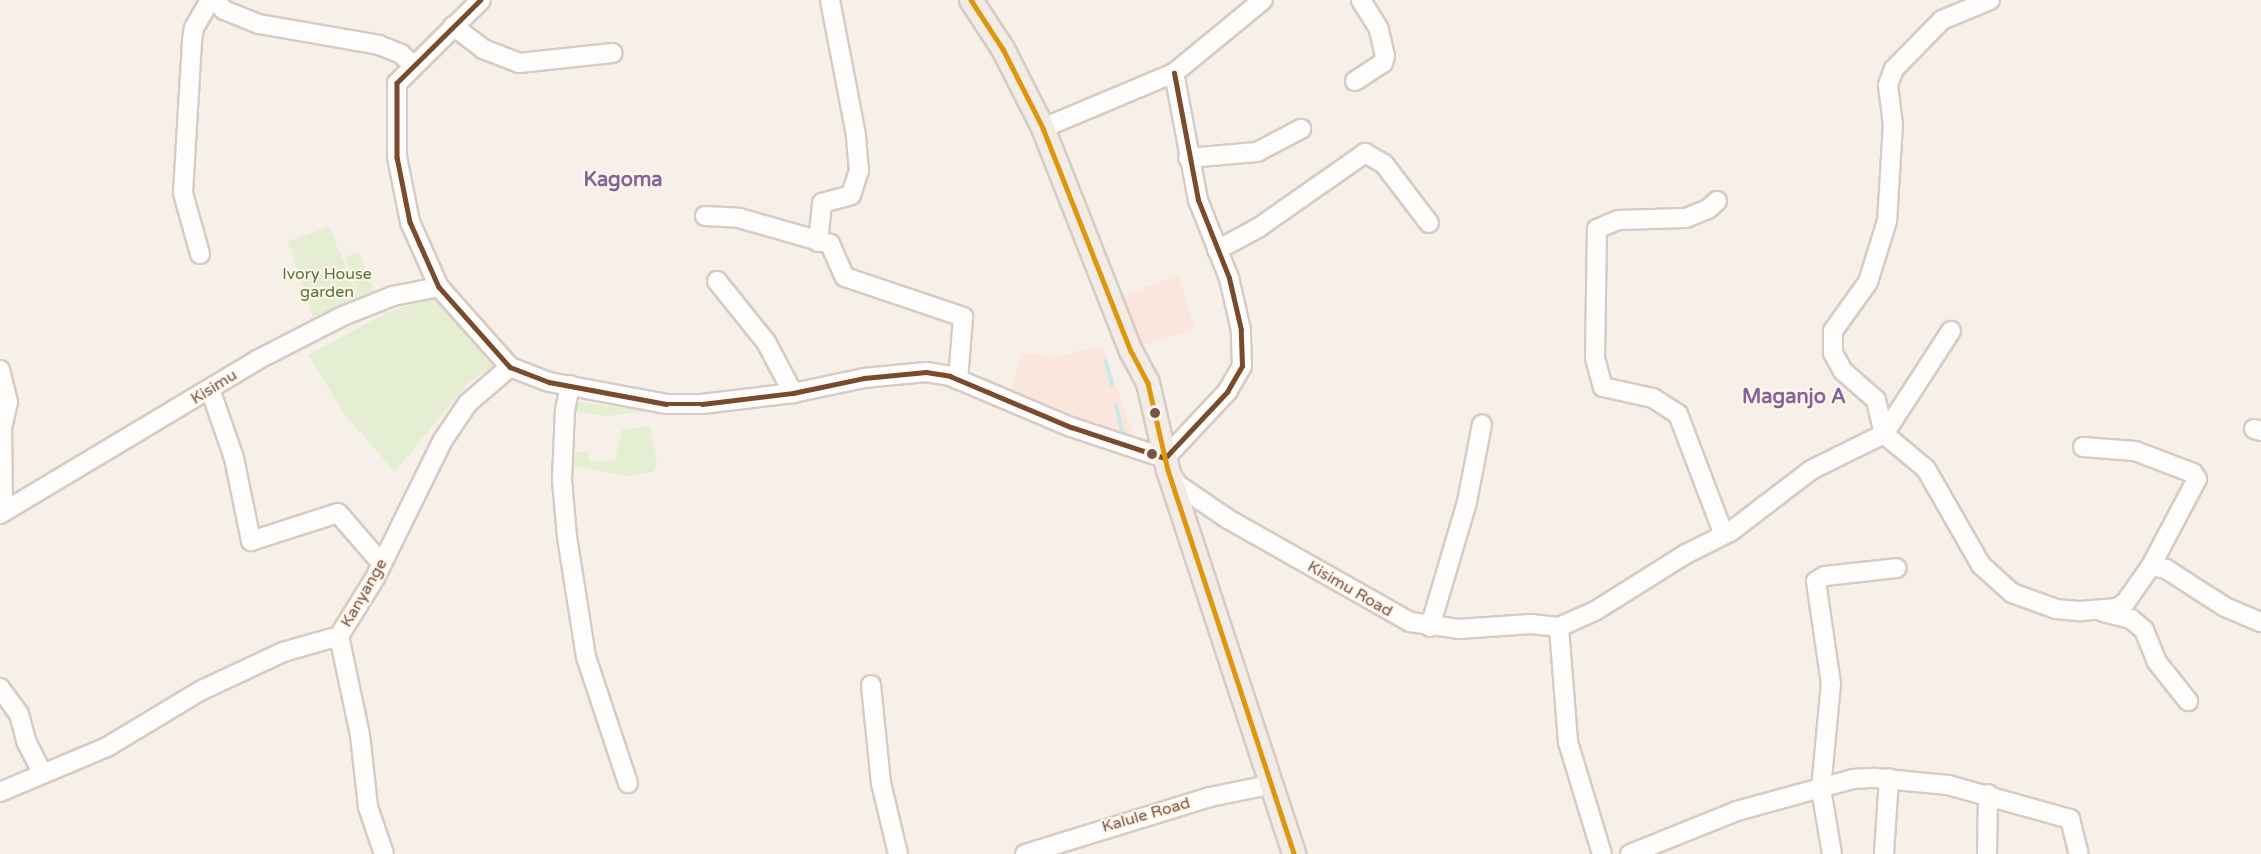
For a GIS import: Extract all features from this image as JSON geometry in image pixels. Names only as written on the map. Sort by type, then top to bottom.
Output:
[{"type":"main road","points":[[971,0],[1003,49],[1043,128],[1131,351],[1148,383],[1167,464],[1269,785],[1294,854]]},
{"type":"street","points":[[200,254],[183,193],[192,40],[194,28],[210,0]]},
{"type":"street","points":[[215,0],[224,10],[259,24],[379,45],[401,54],[413,65]]},
{"type":"street","points":[[481,0],[413,65],[395,90],[397,156],[410,222],[439,287],[510,367],[532,378],[666,404],[702,404],[793,393],[864,378],[926,372],[958,380],[1167,464],[1227,392],[1242,366],[1241,330],[1229,278],[1217,250],[1188,158],[1174,73]]},
{"type":"street","points":[[818,242],[822,203],[851,195],[859,171],[856,135],[830,0]]},
{"type":"street","points":[[1043,128],[1174,73],[1263,0]]},
{"type":"street","points":[[1355,81],[1383,63],[1385,56],[1379,29],[1361,0]]},
{"type":"street","points":[[1990,0],[1942,20],[1900,59],[1888,85],[1893,124],[1887,221],[1868,282],[1838,318],[1832,342],[1843,370],[1876,400],[1884,434],[1926,469],[1981,565],[1994,580],[2032,602],[2056,609],[2098,611],[2121,615],[2144,630],[2157,662],[2188,702]]},
{"type":"street","points":[[453,26],[489,53],[519,63],[612,53]]},
{"type":"street","points":[[1188,158],[1257,152],[1301,129]]},
{"type":"street","points":[[1217,250],[1258,228],[1365,153],[1384,164],[1429,223]]},
{"type":"street","points":[[1717,201],[1708,209],[1686,218],[1618,220],[1597,229],[1595,358],[1603,387],[1653,398],[1678,414],[1724,535]]},
{"type":"street","points":[[705,216],[739,218],[818,242],[834,249],[845,278],[963,317],[958,380]]},
{"type":"street","points":[[717,281],[765,342],[793,393]]},
{"type":"street","name":"Kisimu","points":[[1,513],[210,389],[343,316],[393,296],[439,287]]},
{"type":"street","points":[[1602,854],[1568,742],[1558,627],[1595,611],[1724,535],[1811,470],[1884,434],[1951,331]]},
{"type":"street","name":"Kanyange","points":[[384,854],[368,807],[360,735],[339,636],[382,564],[443,440],[468,403],[510,367]]},
{"type":"street","points":[[0,370],[8,402],[2,428],[1,513]]},
{"type":"street","points":[[570,385],[565,410],[562,480],[567,537],[586,657],[628,783]]},
{"type":"street","points":[[210,389],[234,458],[251,541],[338,513],[382,564]]},
{"type":"street","points":[[1430,627],[1467,502],[1482,424]]},
{"type":"street","points":[[2084,447],[2135,451],[2193,473],[2196,479],[2151,566],[2125,603],[2098,611]]},
{"type":"street","name":"Kisimu Road","points":[[1167,464],[1178,485],[1228,519],[1394,615],[1430,627],[1459,629],[1531,624],[1558,627]]},
{"type":"street","points":[[2151,566],[2166,568],[2225,607],[2261,622]]},
{"type":"street","points":[[1832,854],[1821,789],[1831,684],[1816,581],[1825,576],[1897,568]]},
{"type":"street","points":[[0,792],[42,772],[107,747],[202,690],[284,652],[339,636]]},
{"type":"street","points":[[871,686],[879,772],[898,854]]},
{"type":"street","points":[[0,688],[19,714],[27,743],[42,772]]},
{"type":"street","points":[[1884,854],[1889,778]]},
{"type":"street","points":[[1630,854],[1729,814],[1853,779],[1889,778],[1988,794],[2070,819],[2079,854]]},
{"type":"street","name":"Kalule Road","points":[[1025,854],[1210,797],[1269,785]]},
{"type":"street","points":[[1987,854],[1988,794]]},
{"type":"shaded area","points":[[1178,275],[1195,329],[1130,349],[1116,298]]},
{"type":"shaded area","points":[[1102,345],[1138,447],[1009,393],[1022,353],[1054,357]]},
{"type":"green space","name":"Ivory House garden","points":[[329,227],[359,299],[313,317],[288,241]]},
{"type":"green space","points":[[359,252],[375,294],[360,299],[345,257]]},
{"type":"green space","points":[[430,298],[437,300],[493,367],[473,379],[455,398],[395,472],[346,416],[308,355],[386,313]]},
{"type":"green space","points":[[577,402],[648,411],[607,416],[576,412]]},
{"type":"green space","points":[[650,426],[657,463],[654,472],[626,476],[566,464],[568,453],[588,451],[589,462],[615,460],[622,430]]},
{"type":"waterway","points":[[1105,360],[1112,385]]},
{"type":"waterway","points":[[1116,405],[1124,440]]},
{"type":"transit line","points":[[481,0],[397,83],[397,157],[410,222],[439,287],[510,367],[549,382],[666,404],[702,404],[793,393],[864,378],[926,372],[950,376],[1071,427],[1165,458],[1227,392],[1242,366],[1241,330],[1229,278],[1198,200],[1174,73]]},
{"type":"transit line","points":[[971,0],[1003,49],[1043,128],[1131,351],[1148,383],[1168,470],[1294,854]]},
{"type":"district","name":"Kagoma","points":[[623,180]]},
{"type":"district","name":"Maganjo A","points":[[1794,397]]}]
